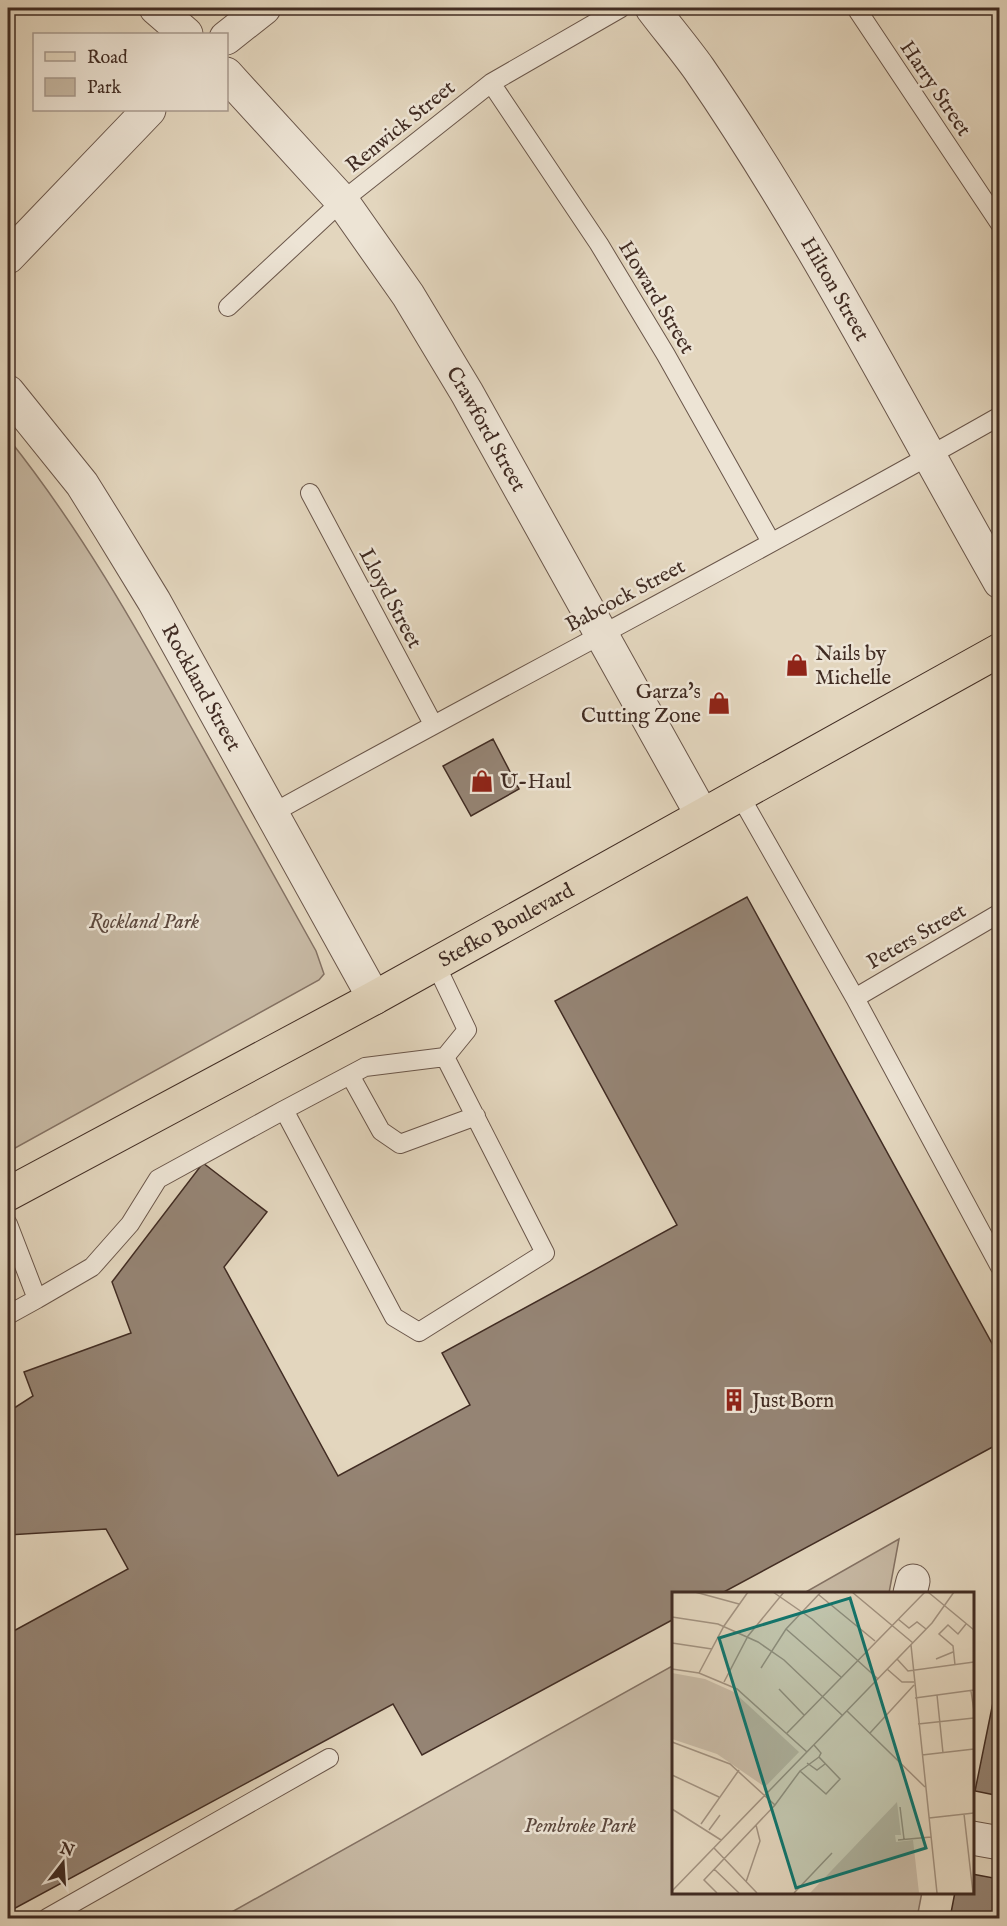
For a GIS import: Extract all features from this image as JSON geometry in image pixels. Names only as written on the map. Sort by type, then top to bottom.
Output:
[{"type":"main road","name":"Stefko Boulevard","points":[[8,1194],[374,998],[999,650]]},
{"type":"street","points":[[156,8],[185,33]]},
{"type":"street","points":[[228,36],[264,8]]},
{"type":"street","name":"Hilton Street","points":[[652,8],[698,67],[748,143],[830,278],[999,582]]},
{"type":"street","name":"Crawford Street","points":[[228,76],[342,201],[408,295],[461,383],[702,814]]},
{"type":"street","points":[[8,257],[148,111]]},
{"type":"street","name":"Rockland Street","points":[[8,392],[82,484],[154,601],[374,998]]},
{"type":"street","points":[[974,1838],[999,1843]]},
{"type":"lane","name":"Renwick Street","points":[[228,307],[342,201],[490,82],[621,8]]},
{"type":"lane","name":"Harry Street","points":[[856,8],[999,224]]},
{"type":"lane","name":"Howard Street","points":[[490,82],[606,254],[666,355],[771,542]]},
{"type":"lane","name":"Babcock Street","points":[[271,814],[999,416]]},
{"type":"lane","name":"Lloyd Street","points":[[310,493],[433,724]]},
{"type":"lane","points":[[739,794],[855,998],[999,1267]]},
{"type":"lane","name":"Peters Street","points":[[855,998],[999,913]]},
{"type":"lane","points":[[8,1315],[92,1267],[130,1224],[158,1179],[365,1067],[445,1057],[466,1030],[435,963]]},
{"type":"lane","points":[[284,1110],[394,1317],[419,1332],[546,1253],[445,1057]]},
{"type":"lane","points":[[350,1075],[381,1131],[400,1144],[476,1116]]},
{"type":"lane","points":[[8,1224],[37,1299]]},
{"type":"lane","points":[[48,1918],[329,1758]]},
{"type":"green space","name":"Rockland Park","points":[[8,438],[59,506],[127,614],[316,951],[324,974],[319,980],[8,1152]]},
{"type":"green space","points":[[899,1539],[889,1592],[806,1592]]},
{"type":"green space","name":"Pembroke Park","points":[[672,1666],[672,1893],[922,1893],[917,1918],[221,1918]]},
{"type":"building","points":[[493,739],[519,789],[471,816],[443,766]]},
{"type":"building","name":"Just Born","points":[[747,897],[1000,1358],[1000,1443],[724,1592],[672,1592],[672,1620],[422,1755],[393,1704],[8,1912],[8,1634],[128,1569],[106,1529],[8,1535],[8,1412],[33,1396],[24,1372],[131,1333],[112,1282],[203,1163],[267,1212],[224,1267],[338,1476],[470,1405],[442,1353],[677,1225],[555,1001]]},
{"type":"building","points":[[1000,1668],[1000,1796],[975,1791]]},
{"type":"building","points":[[974,1874],[999,1879],[991,1918],[950,1918],[955,1893],[974,1893]]},
{"type":"place","name":"Nails by Michelle","points":[[797,665]]},
{"type":"place","name":"Garza's Cutting Zone","points":[[719,703]]},
{"type":"place","name":"U-Haul","points":[[482,781]]},
{"type":"place","name":"Just Born","points":[[734,1400]]}]
